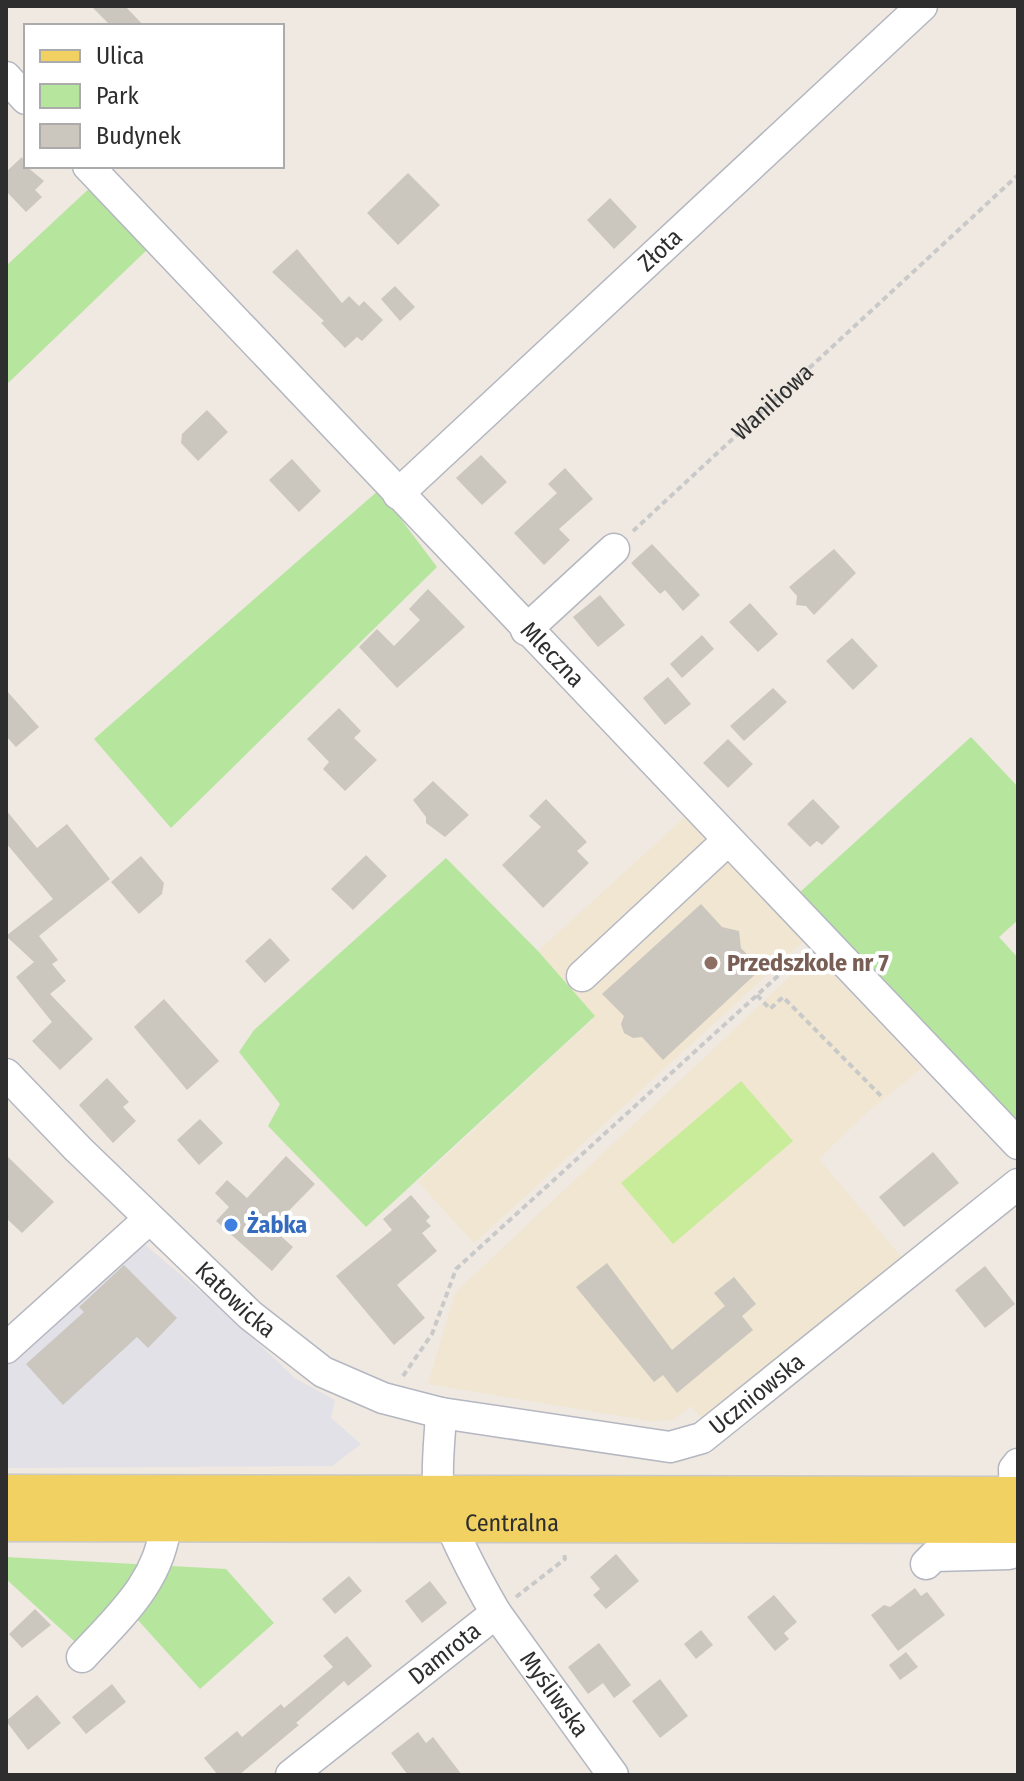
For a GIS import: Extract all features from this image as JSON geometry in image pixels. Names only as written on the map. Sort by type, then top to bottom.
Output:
[{"type":"main road","name":"Centralna","points":[[6,1494],[447,1509]]},
{"type":"main road","name":"Centralna","points":[[6,1522],[166,1522],[447,1509],[1017,1501]]},
{"type":"street","name":"Złota","points":[[398,494],[922,6]]},
{"type":"street","points":[[6,77],[24,97]]},
{"type":"street","name":"Mleczna","points":[[90,168],[1018,1144]]},
{"type":"street","points":[[526,630],[614,549]]},
{"type":"street","points":[[582,976],[727,841]]},
{"type":"street","name":"Katowicka","points":[[6,1074],[149,1219],[250,1315],[323,1372],[383,1398],[441,1413]]},
{"type":"street","name":"Uczniowska","points":[[441,1413],[670,1447],[686,1445],[702,1438],[1018,1184]]},
{"type":"street","points":[[6,1348],[149,1219]]},
{"type":"street","points":[[441,1413],[447,1509]]},
{"type":"street","points":[[926,1564],[934,1556],[1009,1554],[1018,1536],[1017,1501]]},
{"type":"street","name":"Damrota","points":[[291,1775],[496,1613],[467,1562],[447,1509]]},
{"type":"street","points":[[82,1657],[134,1602],[152,1574],[164,1545],[166,1522]]},
{"type":"street","name":"Myśliwska","points":[[496,1613],[613,1775]]},
{"type":"path","name":"Waniliowa","points":[[614,549],[1018,175]]},
{"type":"path","points":[[396,1385],[432,1334],[456,1269],[821,937]]},
{"type":"path","points":[[757,995],[770,1009],[783,997],[882,1097]]},
{"type":"shaded area","points":[[686,816],[805,940],[474,1243],[418,1182],[595,1017],[538,951]]},
{"type":"shaded area","points":[[814,954],[922,1068],[863,1116],[819,1159],[904,1260],[705,1422],[691,1406],[673,1420],[650,1421],[428,1384],[455,1293]]},
{"type":"shaded area","points":[[137,1238],[225,1312],[296,1379],[335,1400],[331,1418],[361,1444],[332,1466],[6,1468],[6,1358]]},
{"type":"green space","points":[[93,185],[151,246],[6,385],[6,266]]},
{"type":"green space","points":[[379,490],[437,567],[171,828],[94,739]]},
{"type":"green space","points":[[971,737],[1018,787],[1018,920],[999,937],[1018,958],[1018,1122],[799,893]]},
{"type":"green space","points":[[446,858],[538,951],[595,1016],[366,1227],[268,1126],[280,1104],[239,1052],[254,1030]]},
{"type":"green space","points":[[741,1081],[793,1141],[673,1244],[621,1183]]},
{"type":"green space","points":[[6,1557],[226,1569],[274,1623],[200,1689],[128,1609],[85,1651],[6,1579]]},
{"type":"building","points":[[91,6],[125,6],[142,24],[109,24]]},
{"type":"building","points":[[22,157],[24,168],[44,181],[35,190],[42,197],[26,212],[6,191],[6,172]]},
{"type":"building","points":[[408,173],[440,205],[398,245],[367,213]]},
{"type":"building","points":[[610,198],[637,227],[614,249],[587,220]]},
{"type":"building","points":[[297,249],[342,303],[349,296],[359,306],[364,301],[383,320],[362,341],[357,337],[345,348],[321,323],[324,321],[272,272]]},
{"type":"building","points":[[395,286],[415,307],[400,321],[381,299]]},
{"type":"building","points":[[207,410],[228,432],[198,461],[181,443],[182,434]]},
{"type":"building","points":[[481,455],[507,482],[482,505],[456,478]]},
{"type":"building","points":[[292,459],[321,491],[299,512],[269,480]]},
{"type":"building","points":[[565,468],[593,499],[559,529],[570,540],[544,565],[514,533],[557,493],[548,484]]},
{"type":"building","points":[[652,544],[700,595],[683,611],[665,590],[660,594],[631,563]]},
{"type":"building","points":[[834,549],[856,573],[814,615],[806,606],[796,605],[797,596],[789,587]]},
{"type":"building","points":[[428,589],[465,627],[397,688],[359,647],[377,629],[394,646],[420,620],[409,609]]},
{"type":"building","points":[[600,595],[625,625],[598,647],[573,617]]},
{"type":"building","points":[[750,603],[778,634],[758,652],[729,622]]},
{"type":"building","points":[[702,635],[714,649],[682,678],[670,664]]},
{"type":"building","points":[[852,638],[878,666],[853,690],[826,661]]},
{"type":"building","points":[[668,677],[691,704],[665,725],[643,698]]},
{"type":"building","points":[[773,688],[787,702],[744,741],[730,726]]},
{"type":"building","points":[[6,690],[39,727],[16,747],[6,736]]},
{"type":"building","points":[[339,708],[361,731],[354,738],[377,760],[345,791],[323,769],[329,762],[307,739]]},
{"type":"building","points":[[728,739],[753,764],[728,788],[703,763]]},
{"type":"building","points":[[433,781],[469,815],[445,837],[426,823],[426,817],[413,800]]},
{"type":"building","points":[[546,799],[587,842],[577,851],[589,863],[543,908],[502,865],[541,827],[529,816]]},
{"type":"building","points":[[813,799],[840,827],[822,845],[817,841],[810,847],[787,824]]},
{"type":"building","points":[[6,810],[37,848],[67,824],[110,879],[39,936],[58,960],[52,964],[66,981],[50,994],[93,1039],[60,1070],[32,1041],[52,1022],[16,977],[34,962],[6,936],[53,899],[6,843]]},
{"type":"building","points":[[366,855],[387,876],[353,910],[331,889]]},
{"type":"building","points":[[141,856],[164,883],[162,894],[139,914],[111,882]]},
{"type":"building","points":[[701,904],[722,927],[739,931],[741,948],[761,969],[663,1060],[642,1037],[633,1038],[624,1033],[621,1024],[624,1016],[602,994]]},
{"type":"building","points":[[270,938],[290,960],[265,983],[245,961]]},
{"type":"building","points":[[164,999],[219,1061],[187,1090],[134,1027]]},
{"type":"building","points":[[107,1078],[129,1102],[123,1107],[136,1121],[113,1143],[79,1105]]},
{"type":"building","points":[[200,1119],[223,1143],[199,1165],[177,1140]]},
{"type":"building","points":[[933,1152],[959,1183],[904,1227],[879,1197]]},
{"type":"building","points":[[6,1155],[54,1202],[22,1233],[6,1218]]},
{"type":"building","points":[[286,1156],[315,1184],[272,1228],[293,1247],[272,1271],[216,1221],[229,1207],[215,1193],[227,1180],[247,1198]]},
{"type":"building","points":[[411,1195],[430,1217],[426,1221],[431,1226],[422,1233],[437,1251],[397,1285],[425,1318],[394,1345],[336,1276],[392,1230],[383,1219]]},
{"type":"building","points":[[607,1263],[672,1350],[725,1306],[714,1293],[734,1277],[756,1304],[742,1316],[753,1330],[677,1393],[663,1375],[654,1382],[576,1287]]},
{"type":"building","points":[[124,1265],[177,1318],[148,1348],[137,1337],[63,1405],[26,1364],[84,1312],[79,1307]]},
{"type":"building","points":[[985,1266],[1015,1304],[985,1328],[955,1290]]},
{"type":"building","points":[[616,1554],[639,1581],[606,1609],[593,1595],[600,1589],[590,1577]]},
{"type":"building","points":[[349,1576],[362,1591],[335,1614],[322,1599]]},
{"type":"building","points":[[430,1581],[447,1603],[422,1623],[405,1601]]},
{"type":"building","points":[[915,1588],[921,1596],[927,1592],[945,1615],[898,1651],[871,1615],[884,1605],[890,1607]]},
{"type":"building","points":[[774,1595],[797,1622],[784,1633],[789,1639],[775,1651],[747,1617]]},
{"type":"building","points":[[35,1609],[51,1625],[22,1648],[9,1634]]},
{"type":"building","points":[[701,1630],[713,1645],[696,1659],[684,1644]]},
{"type":"building","points":[[347,1636],[372,1666],[348,1686],[344,1681],[296,1723],[299,1725],[239,1775],[218,1775],[204,1758],[237,1731],[242,1737],[281,1704],[284,1708],[333,1667],[323,1656]]},
{"type":"building","points":[[599,1643],[631,1685],[614,1698],[603,1683],[588,1694],[568,1667]]},
{"type":"building","points":[[906,1652],[918,1667],[900,1680],[889,1665]]},
{"type":"building","points":[[660,1679],[688,1716],[660,1738],[632,1701]]},
{"type":"building","points":[[112,1684],[126,1702],[86,1734],[72,1717]]},
{"type":"building","points":[[37,1695],[61,1723],[28,1750],[6,1721]]},
{"type":"building","points":[[418,1732],[426,1743],[433,1737],[462,1775],[408,1775],[391,1753]]},
{"type":"place","name":"Przedszkole nr 7","points":[[711,963]]},
{"type":"place","name":"Żabka","points":[[231,1225]]}]
